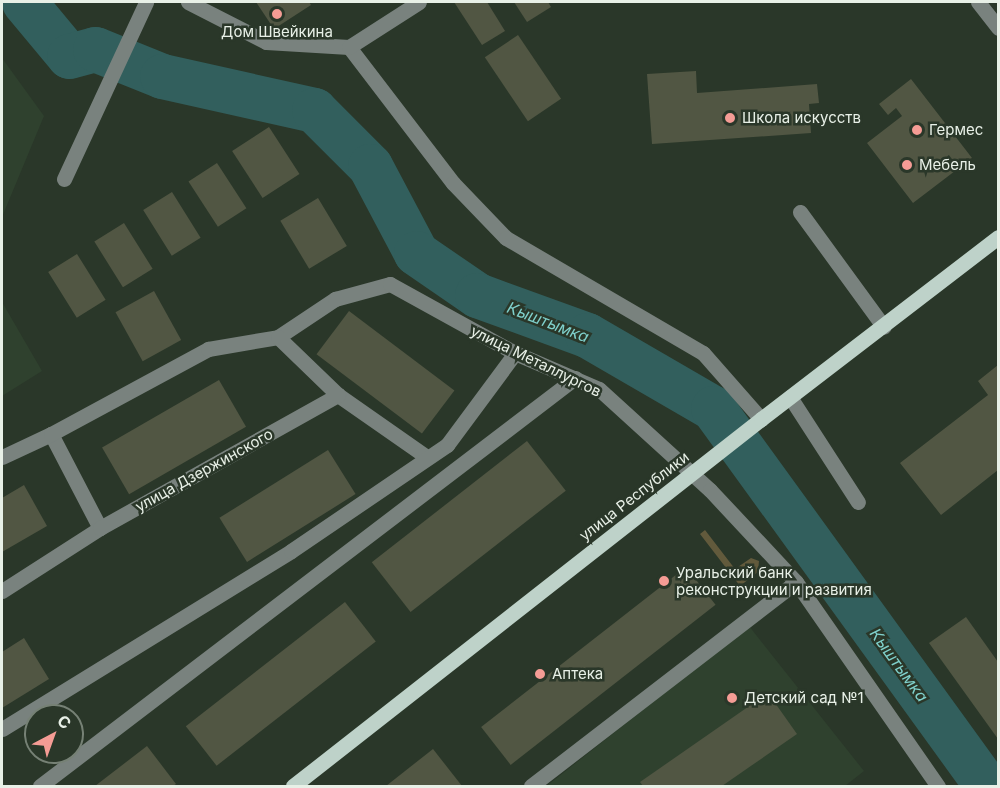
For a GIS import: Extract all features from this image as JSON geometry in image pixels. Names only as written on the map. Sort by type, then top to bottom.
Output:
[{"type":"main road","name":"улица Республики","points":[[293,786],[761,419],[999,237]]},
{"type":"street","points":[[188,2],[266,42],[349,47],[419,2]]},
{"type":"street","points":[[978,2],[999,28]]},
{"type":"street","points":[[64,179],[109,76],[143,7]]},
{"type":"street","points":[[349,47],[453,183],[506,238],[570,278],[703,353],[761,419]]},
{"type":"street","points":[[800,212],[884,327]]},
{"type":"street","name":"улица Металлургов","points":[[2,457],[51,434],[208,349],[278,337],[335,299],[390,284],[515,353],[599,389],[691,474],[796,582],[939,786]]},
{"type":"street","points":[[278,337],[338,395],[426,457]]},
{"type":"street","points":[[2,729],[291,551],[426,457],[447,445],[515,353]]},
{"type":"street","points":[[40,786],[575,378]]},
{"type":"street","name":"улица Дзержинского","points":[[2,591],[100,528],[338,395]]},
{"type":"street","points":[[790,397],[858,502]]},
{"type":"street","points":[[51,434],[100,528]]},
{"type":"street","points":[[531,786],[796,582]]},
{"type":"shaded area","points":[[2,58],[44,116],[2,217]]},
{"type":"shaded area","points":[[2,302],[42,371],[2,396]]},
{"type":"shaded area","points":[[705,530],[735,569],[751,558],[759,561],[758,572],[740,586],[700,534]]},
{"type":"shaded area","name":"Детский сад №1","points":[[749,626],[864,771],[845,786],[548,785]]},
{"type":"building","points":[[256,2],[309,2],[311,5],[274,29]]},
{"type":"building","points":[[454,2],[487,2],[505,31],[482,45]]},
{"type":"building","points":[[514,2],[548,2],[551,7],[527,22]]},
{"type":"building","points":[[518,35],[561,99],[528,121],[485,57]]},
{"type":"building","name":"Школа искусств","points":[[696,71],[697,93],[817,84],[819,103],[809,104],[811,133],[652,144],[647,74]]},
{"type":"building","name":"Гермес","points":[[911,79],[972,158],[913,203],[867,143],[902,116],[896,108],[888,115],[879,104]]},
{"type":"building","points":[[269,127],[299,174],[263,198],[232,151]]},
{"type":"building","points":[[217,163],[246,208],[218,227],[188,182]]},
{"type":"building","points":[[172,192],[201,238],[172,256],[143,210]]},
{"type":"building","points":[[318,198],[347,246],[309,269],[280,221]]},
{"type":"building","points":[[124,223],[153,269],[123,287],[94,242]]},
{"type":"building","points":[[77,254],[106,300],[77,318],[48,272]]},
{"type":"building","points":[[154,291],[181,340],[143,361],[116,312]]},
{"type":"building","points":[[349,311],[454,390],[422,434],[317,354]]},
{"type":"building","points":[[998,365],[998,470],[941,515],[900,463],[988,395],[978,381]]},
{"type":"building","points":[[219,380],[246,427],[129,494],[102,448]]},
{"type":"building","points":[[527,441],[566,491],[411,612],[372,562]]},
{"type":"building","points":[[328,450],[356,494],[247,562],[219,518]]},
{"type":"building","points":[[24,485],[47,526],[2,552],[2,498]]},
{"type":"building","points":[[686,567],[716,605],[511,765],[481,727]]},
{"type":"building","points":[[345,602],[376,641],[217,766],[186,726]]},
{"type":"building","points":[[966,617],[998,662],[998,739],[929,643]]},
{"type":"building","points":[[24,638],[49,679],[2,708],[2,652]]},
{"type":"building","points":[[768,693],[797,734],[722,786],[643,786],[640,782]]},
{"type":"building","points":[[147,746],[176,784],[173,786],[95,786]]},
{"type":"building","points":[[433,749],[462,786],[386,786]]},
{"type":"waterway","name":"Кыштымка","points":[[24,2],[69,56],[95,49],[162,76],[314,110],[370,166],[416,253],[477,295],[587,335],[713,408],[987,786]]},
{"type":"place","name":"Дом Швейкина","points":[[277,14]]},
{"type":"place","name":"Школа искусств","points":[[730,118]]},
{"type":"place","name":"Гермес","points":[[917,130]]},
{"type":"place","name":"Мебель","points":[[907,165]]},
{"type":"place","name":"Уральский банк реконструкции и развития","points":[[664,581]]},
{"type":"place","name":"Аптека","points":[[540,674]]},
{"type":"place","name":"Детский сад №1","points":[[732,698]]}]
